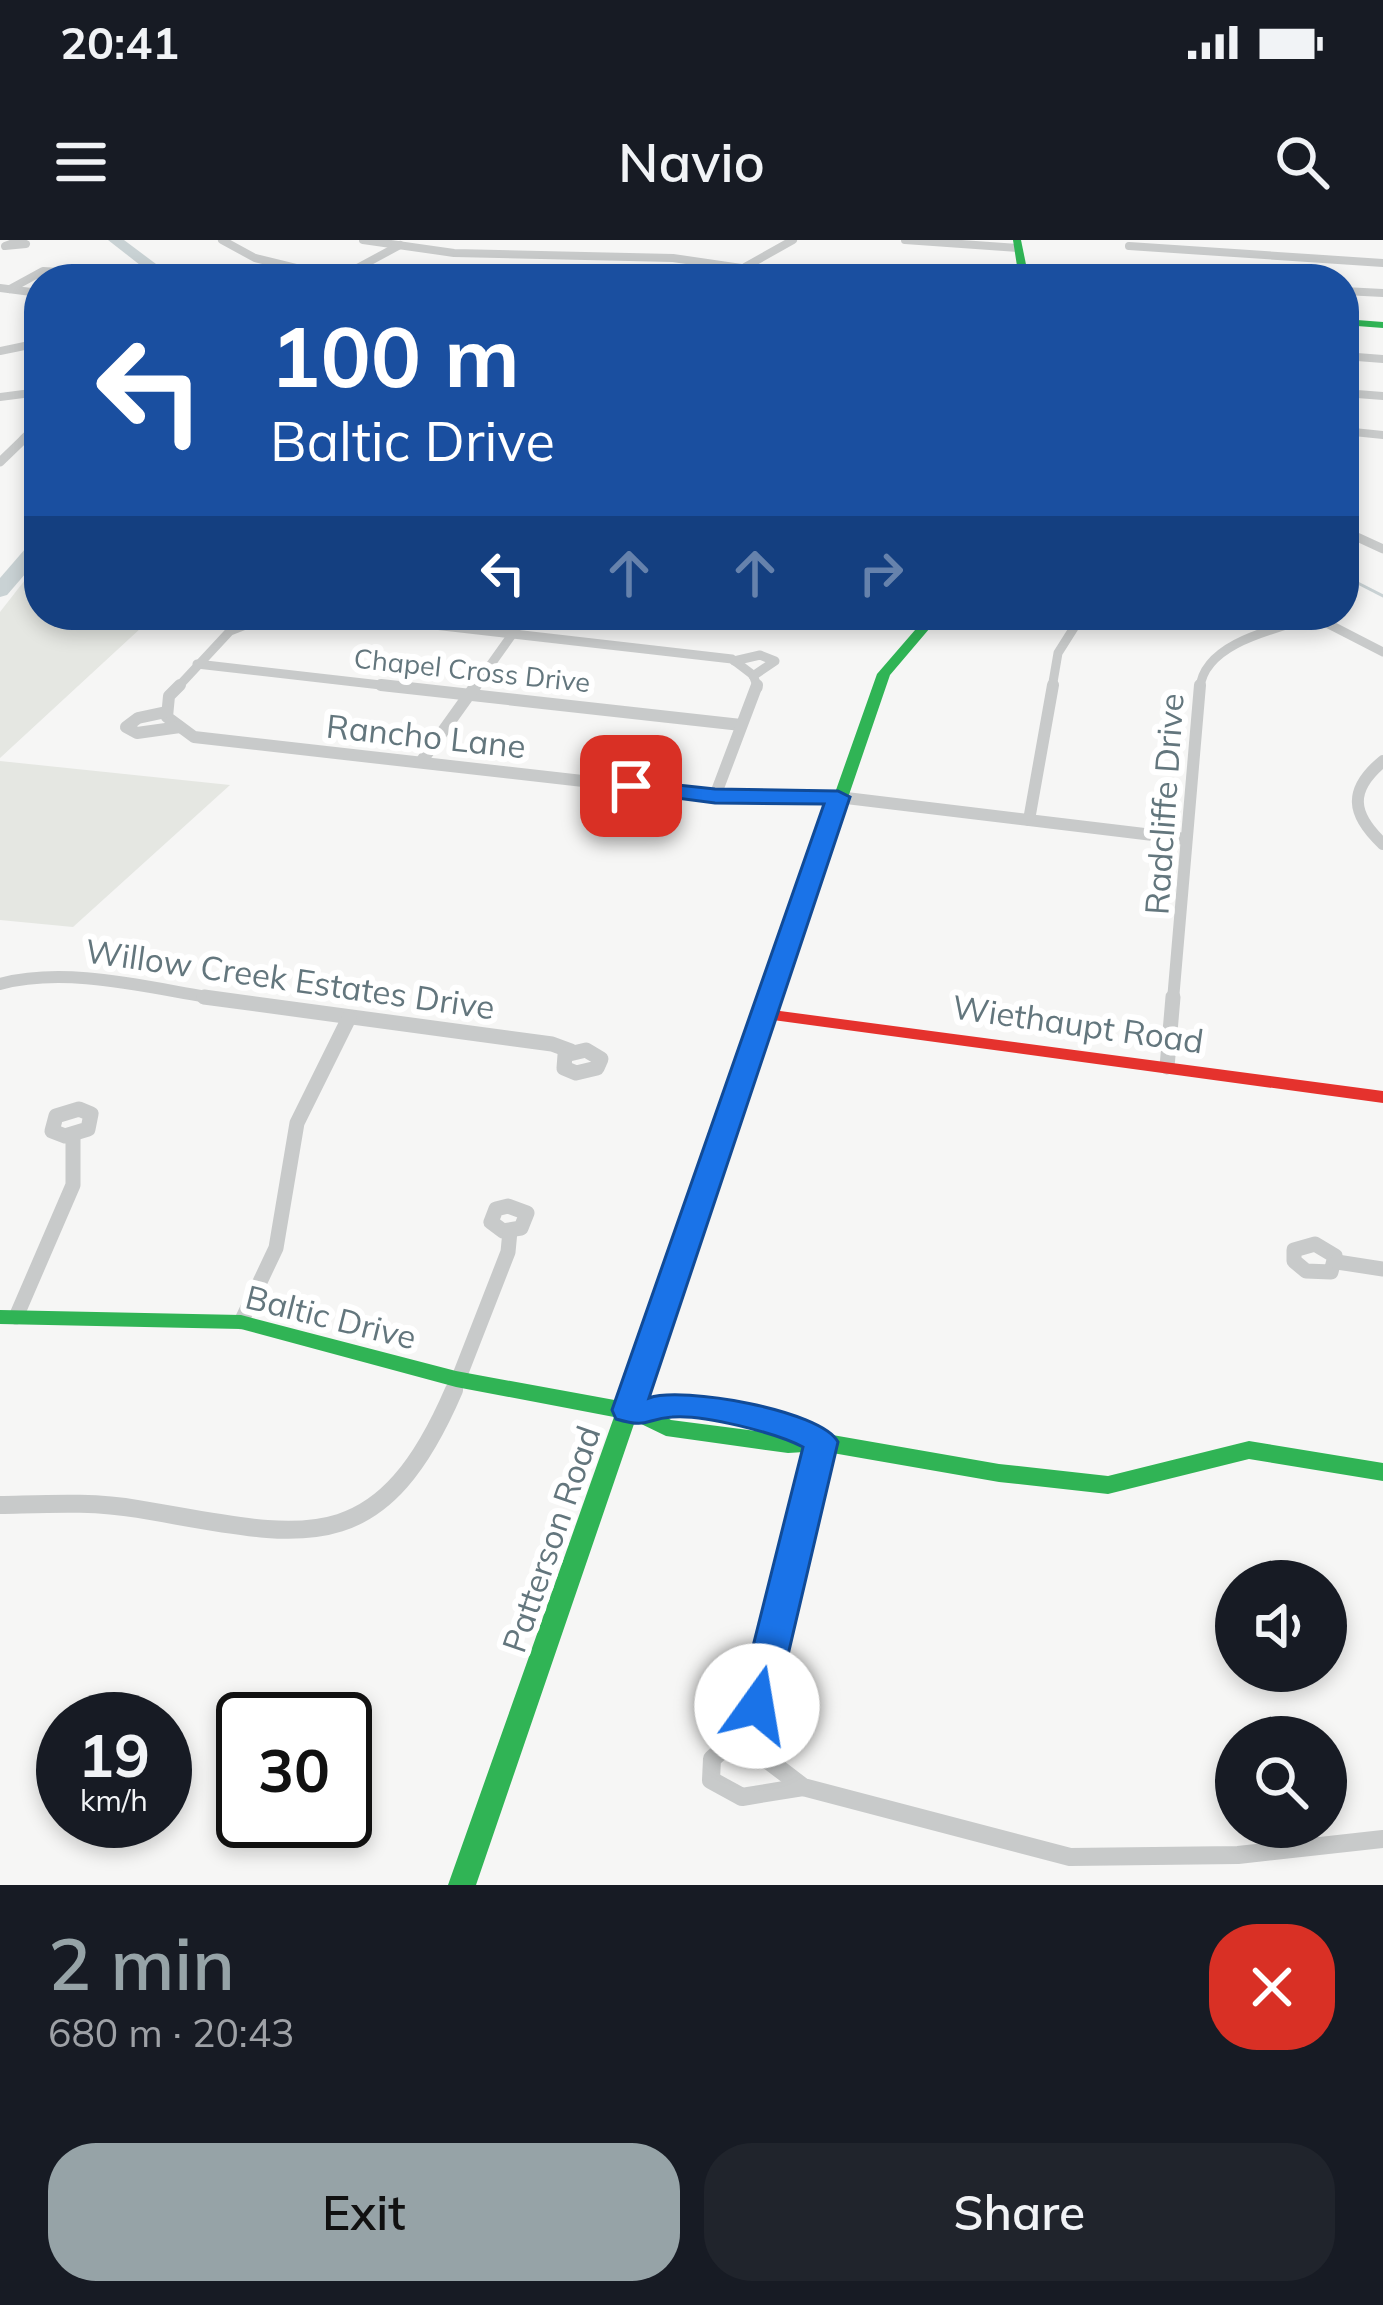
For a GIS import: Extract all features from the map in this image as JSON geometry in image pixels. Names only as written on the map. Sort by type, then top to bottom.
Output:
[{"type":"main road","name":"Patterson Road","points":[[462,1885],[636,1412],[838,797],[884,674],[922,630]]},
{"type":"main road","name":"Wiethaupt Road","points":[[765,1014],[1383,1097]]},
{"type":"main road","name":"Baltic Drive","points":[[8,1317],[242,1322],[456,1379],[636,1412],[666,1428],[788,1444],[821,1442],[1108,1485],[1249,1450],[1383,1472]]},
{"type":"street","points":[[222,240],[279,264]]},
{"type":"street","points":[[363,240],[454,253],[625,254],[710,264]]},
{"type":"street","points":[[366,264],[410,240]]},
{"type":"street","points":[[751,264],[793,240]]},
{"type":"street","points":[[905,240],[1017,244]]},
{"type":"street","points":[[1127,243],[1383,263]]},
{"type":"street","points":[[0,300],[13,290]]},
{"type":"street","points":[[2,459],[24,438]]},
{"type":"street","points":[[180,727],[137,733],[126,727],[137,718],[167,714],[169,696],[232,630]]},
{"type":"street","points":[[491,630],[722,655],[734,661],[754,676],[757,697],[741,725],[715,796]]},
{"type":"street","points":[[1028,820],[1058,652],[1069,630]]},
{"type":"street","name":"Radcliffe Drive","points":[[1167,1067],[1201,676],[1214,657],[1272,630]]},
{"type":"street","points":[[1340,630],[1383,652]]},
{"type":"street","points":[[421,763],[510,632]]},
{"type":"street","points":[[734,661],[760,655],[775,661],[754,676]]},
{"type":"street","name":"Chapel Cross Drive","points":[[197,664],[741,725]]},
{"type":"street","name":"Rancho Lane","points":[[167,714],[194,737],[715,796],[838,797],[1186,839]]},
{"type":"street","points":[[1383,761],[1355,789],[1362,823],[1383,844]]},
{"type":"street","name":"Willow Creek Estates Drive","points":[[0,984],[26,977],[86,981],[552,1044],[571,1052]]},
{"type":"street","points":[[242,1322],[276,1248],[296,1124],[349,1018]]},
{"type":"street","points":[[8,1317],[73,1185],[73,1135]]},
{"type":"street","points":[[0,1505],[101,1504],[240,1532],[277,1534],[358,1518],[401,1486],[430,1442],[508,1252],[510,1231]]},
{"type":"street","points":[[1337,1262],[1383,1269]]},
{"type":"street","points":[[821,1442],[757,1706],[769,1761],[803,1787],[1070,1857],[1238,1855],[1383,1839]]},
{"type":"street","points":[[761,1733],[732,1741],[712,1759],[710,1780],[723,1794],[744,1800],[803,1787]]},
{"type":"shaded area","points":[[24,581],[24,630],[139,630],[0,758],[0,612]]},
{"type":"shaded area","points":[[0,761],[230,785],[73,927],[0,920]]},
{"type":"waterway","points":[[115,240],[148,264]]},
{"type":"waterway","points":[[0,591],[24,563]]},
{"type":"waterway","points":[[1359,584],[1383,596]]},
{"type":"traffic: fast","points":[[1017,240],[1021,264]]},
{"type":"traffic: fast","points":[[1359,323],[1383,325]]},
{"type":"traffic: fast","points":[[462,1885],[884,674],[922,630]]},
{"type":"traffic: fast","points":[[0,1317],[241,1322],[456,1379],[644,1414],[666,1428],[788,1444],[821,1442],[999,1473],[1108,1485],[1249,1450],[1383,1472]]},
{"type":"traffic: jam","points":[[765,1014],[1383,1097]]},
{"type":"route","points":[[631,786],[715,796],[838,797],[628,1410],[644,1414],[668,1404],[733,1414],[802,1431],[821,1442],[757,1706]]}]
